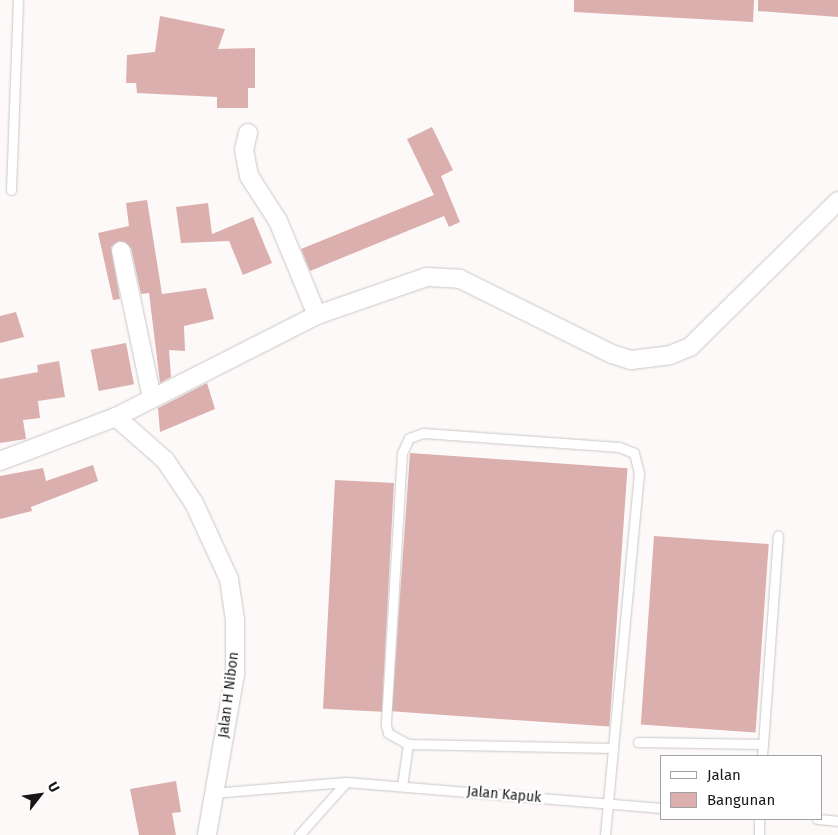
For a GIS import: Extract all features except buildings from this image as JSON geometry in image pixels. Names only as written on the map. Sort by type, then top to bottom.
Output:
[{"type":"street","points":[[248,133],[244,150],[249,176],[278,221],[317,316]]},
{"type":"street","points":[[0,461],[116,417],[317,316],[408,280],[451,278],[612,354],[631,360],[670,355],[690,347],[838,200]]},
{"type":"street","points":[[121,252],[152,398]]},
{"type":"street","name":"Jalan H Nibon","points":[[116,417],[165,460],[182,482],[214,540],[229,579],[235,620],[234,674],[212,793],[207,835]]},
{"type":"lane","points":[[11,190],[18,0]]},
{"type":"lane","points":[[605,835],[608,805],[638,473],[634,453],[619,447],[423,433],[409,438],[402,453],[386,725],[392,737],[408,744],[613,748]]},
{"type":"lane","points":[[762,755],[778,536]]},
{"type":"lane","points":[[638,742],[763,744]]},
{"type":"lane","points":[[402,786],[408,744]]},
{"type":"lane","points":[[299,835],[346,782]]},
{"type":"lane","name":"Jalan Kapuk","points":[[212,793],[346,782],[660,808]]},
{"type":"lane","points":[[759,820],[759,835]]},
{"type":"lane","points":[[823,820],[838,821]]}]
